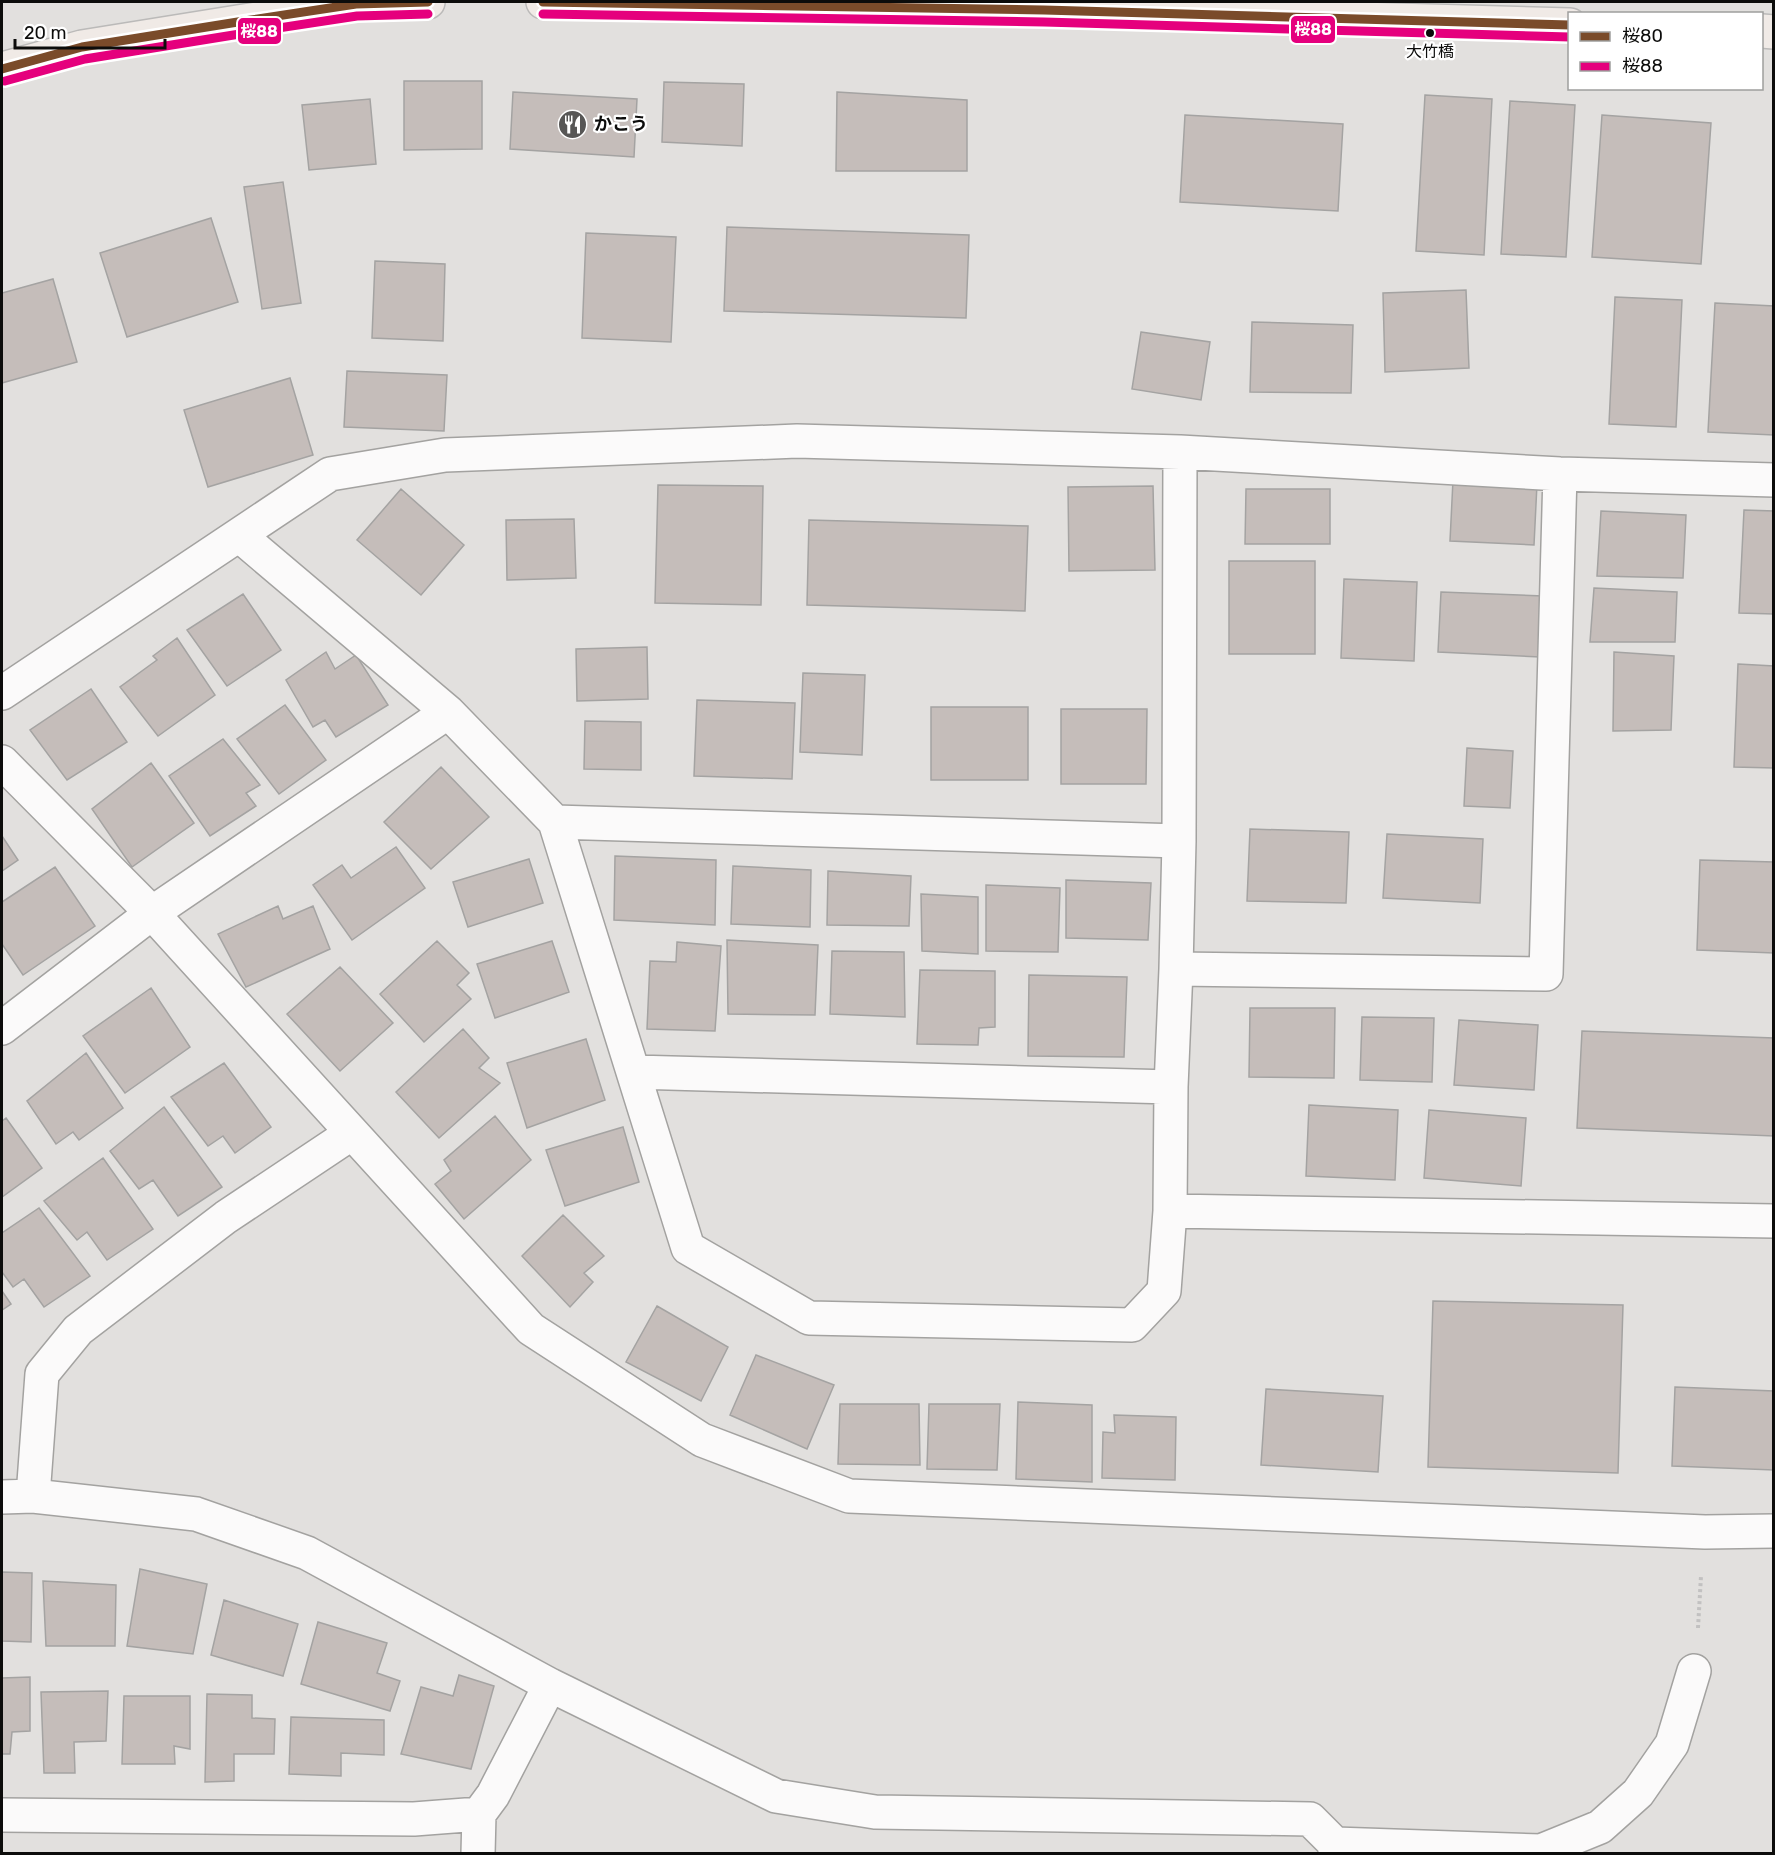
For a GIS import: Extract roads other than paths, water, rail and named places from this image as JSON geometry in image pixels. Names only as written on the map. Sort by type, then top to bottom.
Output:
[{"type":"main road","points":[[2,69],[82,47],[244,21],[356,4],[428,2]]},
{"type":"main road","points":[[543,2],[1044,10],[1568,25]]},
{"type":"street","points":[[2,693],[330,474],[445,455],[797,441],[1180,452],[1560,474],[1773,480]]},
{"type":"street","points":[[240,536],[448,712],[555,822],[688,1248],[809,1318],[1132,1325],[1164,1291],[1170,1211],[1171,1087],[1179,841],[1180,452]]},
{"type":"street","points":[[1176,969],[1546,974],[1560,474]]},
{"type":"street","points":[[2,1028],[152,914],[448,712]]},
{"type":"street","points":[[2,762],[152,914],[531,1329],[702,1440],[849,1496],[1705,1532],[1773,1532]]},
{"type":"street","points":[[555,822],[1179,841]]},
{"type":"street","points":[[634,1072],[1171,1087]]},
{"type":"street","points":[[33,1496],[42,1374],[78,1330],[226,1217],[352,1133]]},
{"type":"street","points":[[1170,1211],[1773,1221]]},
{"type":"street","points":[[2,1497],[33,1496],[196,1514],[307,1553],[550,1685],[776,1796],[875,1812],[1310,1819],[1335,1849],[1541,1851],[1600,1827],[1638,1793],[1672,1744],[1694,1671]]},
{"type":"street","points":[[478,1854],[479,1814],[494,1795],[550,1685]]},
{"type":"street","points":[[2,1815],[414,1819],[479,1814]]},
{"type":"place","name":"大竹橋","points":[[1430,33]]},
{"type":"place","name":"かこう","points":[[573,124]]}]
